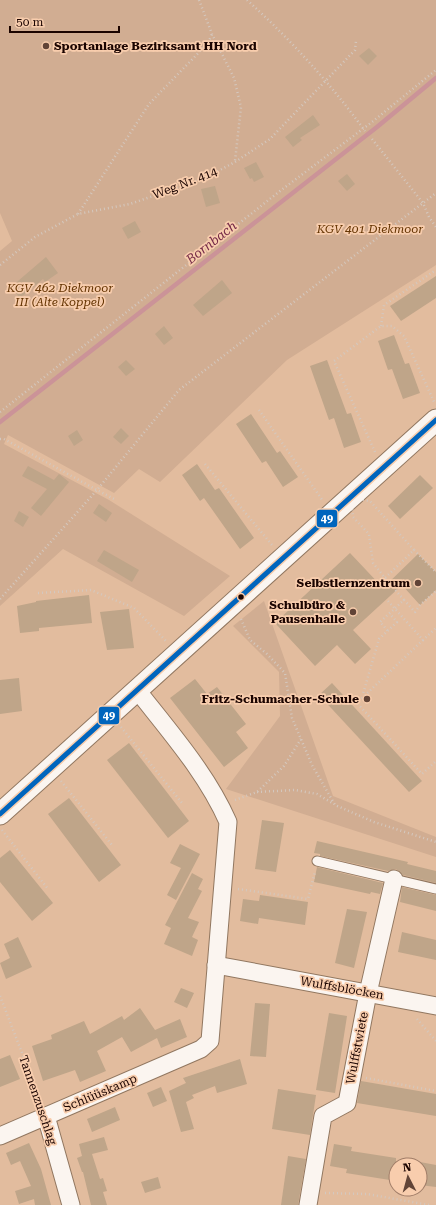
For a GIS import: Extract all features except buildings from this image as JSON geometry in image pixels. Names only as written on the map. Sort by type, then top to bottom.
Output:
[{"type":"street","points":[[0,814],[52,769],[177,653],[234,604],[436,420]]},
{"type":"street","points":[[138,690],[187,754],[221,806],[228,822],[216,965]]},
{"type":"street","name":"Wulffstwiete","points":[[308,1205],[323,1116],[347,1103],[351,1075],[368,993],[394,879]]},
{"type":"street","name":"Wulffsblöcken","points":[[216,965],[436,1006]]},
{"type":"street","name":"Schlüüskamp","points":[[0,1136],[201,1050],[210,1041],[216,965]]},
{"type":"street","name":"Tannenzuschlag","points":[[46,1116],[71,1205]]},
{"type":"lane","points":[[317,861],[436,890]]},
{"type":"path","points":[[199,0],[212,34],[234,78],[241,107],[240,128],[235,162]]},
{"type":"path","points":[[246,0],[284,34],[326,80],[365,130]]},
{"type":"path","points":[[78,214],[149,104],[208,43],[212,34]]},
{"type":"path","name":"Weg Nr. 414","points":[[0,265],[35,237],[78,214],[130,204],[205,178],[235,162],[270,139],[355,50],[356,41]]},
{"type":"path","points":[[0,412],[274,196],[365,130],[436,70]]},
{"type":"path","points":[[372,139],[423,204],[436,227]]},
{"type":"path","points":[[0,599],[97,490],[179,390],[436,193]]},
{"type":"path","points":[[380,326],[384,305],[436,270]]},
{"type":"path","points":[[383,469],[334,361],[380,326],[392,326],[404,336],[436,406]]},
{"type":"path","points":[[259,410],[332,515]]},
{"type":"path","points":[[0,439],[4,439],[114,499]]},
{"type":"path","points":[[204,464],[284,559]]},
{"type":"path","points":[[351,498],[370,502],[436,572]]},
{"type":"path","points":[[359,523],[369,534],[372,563],[415,612],[420,605],[436,591]]},
{"type":"path","points":[[385,578],[414,550]]},
{"type":"path","points":[[38,593],[91,590],[134,608],[177,653]]},
{"type":"path","points":[[388,630],[380,622],[404,600]]},
{"type":"path","points":[[388,601],[423,640]]},
{"type":"path","points":[[234,604],[250,640],[267,654],[285,673],[292,718],[312,765],[335,805]]},
{"type":"path","points":[[365,696],[363,694],[379,639],[397,622],[390,614]]},
{"type":"path","points":[[436,628],[357,703],[422,774],[436,761]]},
{"type":"path","points":[[110,714],[182,803]]},
{"type":"path","points":[[257,792],[284,766],[301,738]]},
{"type":"path","points":[[52,769],[112,845]]},
{"type":"path","points":[[221,806],[257,792],[295,790],[317,794],[335,805],[374,822],[436,842]]},
{"type":"path","points":[[0,828],[48,889]]},
{"type":"path","points":[[222,886],[308,899],[317,861]]},
{"type":"path","name":"Tannenzuschlag","points":[[0,996],[46,1116]]},
{"type":"path","points":[[351,1075],[436,1092]]},
{"type":"path","points":[[337,1194],[367,1194],[429,1205]]},
{"type":"green space","points":[[0,0],[436,0],[436,265],[287,360],[160,482],[139,469],[114,493],[8,435],[4,444],[109,500],[230,576],[184,616],[63,549],[0,606],[0,251],[12,241],[0,213]]},
{"type":"green space","points":[[264,601],[333,796],[436,837],[436,857],[226,789],[280,716],[279,672],[233,626]]},
{"type":"waterway","name":"Bornbach","points":[[0,422],[377,127],[436,78]]},
{"type":"transit line","name":"49","points":[[0,814],[436,420]]},
{"type":"place","name":"Sportanlage Bezirksamt HH Nord","points":[[46,46]]},
{"type":"place","name":"Selbstlernzentrum","points":[[418,583]]},
{"type":"place","name":"Schulbüro & Pausenhalle","points":[[353,612]]},
{"type":"place","name":"Fritz-Schumacher-Schule","points":[[367,699]]},
{"type":"park label","name":"KGV 401 Diekmoor","points":[[370,229]]},
{"type":"park label","name":"KGV 462 Diekmoor III (Alte Koppel)","points":[[60,295]]}]
